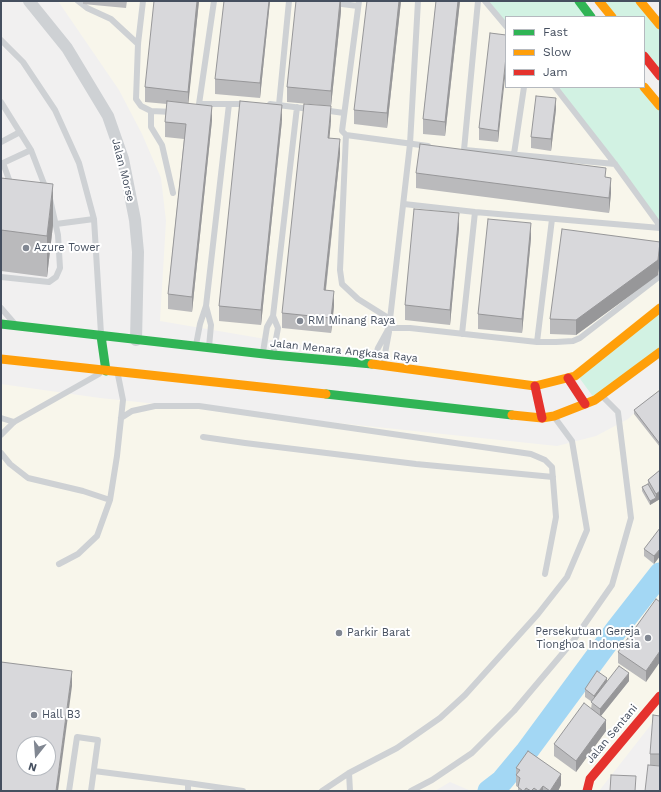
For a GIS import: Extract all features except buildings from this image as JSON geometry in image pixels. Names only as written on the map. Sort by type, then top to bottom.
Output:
[{"type":"street","name":"Jalan Morse","points":[[29,1],[67,48],[108,116],[123,159],[135,220],[138,252],[136,340]]},
{"type":"street","points":[[579,1],[590,16]]},
{"type":"street","points":[[599,1],[611,16]]},
{"type":"street","points":[[640,1],[660,26]]},
{"type":"street","points":[[645,57],[660,76]]},
{"type":"street","points":[[645,88],[660,106]]},
{"type":"street","name":"Jalan Menara Angkasa Raya","points":[[1,324],[263,354],[383,365],[535,386],[575,376],[660,308]]},
{"type":"street","points":[[101,336],[106,370]]},
{"type":"street","points":[[1,360],[106,370],[542,418],[554,416],[585,404],[601,395],[660,352]]},
{"type":"street","points":[[568,378],[585,404]]},
{"type":"street","points":[[535,386],[542,418]]},
{"type":"street","name":"Jalan Sentani","points":[[587,791],[590,779],[660,696]]},
{"type":"lane","points":[[78,1],[87,8],[110,19],[138,44]]},
{"type":"lane","points":[[143,1],[138,44],[136,99],[141,106],[151,111],[178,112]]},
{"type":"lane","points":[[191,113],[197,112],[200,104],[214,1]]},
{"type":"lane","points":[[279,104],[289,1]]},
{"type":"lane","points":[[383,365],[389,328],[410,144],[418,1]]},
{"type":"lane","points":[[464,150],[478,1]]},
{"type":"lane","points":[[485,1],[505,25]]},
{"type":"lane","points":[[329,3],[359,4],[342,131],[346,135],[433,147]]},
{"type":"lane","points":[[1,40],[23,62],[55,110],[79,163],[94,218],[101,336]]},
{"type":"lane","points":[[514,154],[524,88]]},
{"type":"lane","points":[[556,88],[615,164],[660,227]]},
{"type":"lane","points":[[1,102],[31,150],[53,207],[60,268],[56,277],[49,282],[1,277]]},
{"type":"lane","points":[[200,104],[250,104]]},
{"type":"lane","points":[[196,346],[200,324],[206,306],[229,104]]},
{"type":"lane","points":[[265,104],[279,104],[344,113]]},
{"type":"lane","points":[[263,354],[266,332],[273,316],[297,107]]},
{"type":"lane","points":[[151,111],[151,127],[162,146],[173,193]]},
{"type":"lane","points":[[1,142],[20,132]]},
{"type":"lane","points":[[346,135],[340,270],[342,284],[358,299],[390,319]]},
{"type":"lane","points":[[457,149],[615,164]]},
{"type":"lane","points":[[10,192],[12,186],[2,161],[31,150]]},
{"type":"lane","points":[[404,204],[552,219],[660,227]]},
{"type":"lane","points":[[462,334],[475,212]]},
{"type":"lane","points":[[56,224],[94,218]]},
{"type":"lane","points":[[537,342],[552,219]]},
{"type":"lane","points":[[389,328],[410,328],[537,342],[565,342],[580,338],[660,276]]},
{"type":"lane","points":[[206,306],[211,326],[209,348]]},
{"type":"lane","points":[[1,308],[16,326]]},
{"type":"lane","points":[[273,316],[278,328],[273,355]]},
{"type":"lane","points":[[373,364],[378,348],[389,328]]},
{"type":"lane","points":[[1,435],[14,422],[106,370]]},
{"type":"lane","points":[[59,564],[78,554],[97,536],[110,500],[123,400],[118,376],[120,372]]},
{"type":"lane","points":[[411,791],[432,780],[472,753],[514,711],[573,641],[612,585],[631,518],[618,412],[601,395]]},
{"type":"lane","points":[[121,418],[132,412],[155,406],[199,406],[531,454],[545,460],[552,467],[556,517],[545,574]]},
{"type":"lane","points":[[322,791],[349,773],[397,748],[440,718],[470,690],[538,614],[567,577],[587,530],[572,441],[554,416]]},
{"type":"lane","points":[[1,418],[14,422]]},
{"type":"lane","points":[[203,436],[253,444],[416,464],[553,477]]},
{"type":"lane","points":[[2,458],[28,478],[110,500]]},
{"type":"lane","points":[[69,791],[77,736],[98,740],[91,791]]},
{"type":"lane","points":[[94,771],[243,791]]},
{"type":"lane","points":[[349,773],[350,791]]},
{"type":"lane","points":[[188,783],[188,791]]},
{"type":"shaded area","points":[[58,1],[580,1],[505,16],[505,88],[645,88],[660,102],[660,308],[574,375],[535,385],[160,321],[166,221],[161,178],[142,134],[119,90]]},
{"type":"shaded area","points":[[1,384],[100,398],[557,446],[596,436],[628,419],[660,388],[660,713],[599,791],[471,791],[450,782],[435,791],[1,791]]},
{"type":"green space","points":[[485,1],[579,1],[590,16],[505,16],[505,25]]},
{"type":"green space","points":[[599,1],[640,1],[660,26],[660,76],[645,57],[645,16],[611,16]]},
{"type":"green space","points":[[557,88],[645,88],[660,103],[660,225]]},
{"type":"green space","points":[[660,310],[660,352],[594,398],[578,376]]},
{"type":"waterway","points":[[489,791],[502,781],[527,751],[617,629],[660,574]]},
{"type":"traffic: fast","points":[[579,1],[590,16]]},
{"type":"traffic: fast","points":[[1,324],[273,355],[372,364]]},
{"type":"traffic: fast","points":[[101,336],[106,371]]},
{"type":"traffic: fast","points":[[326,394],[512,415]]},
{"type":"traffic: slow","points":[[599,1],[611,16]]},
{"type":"traffic: slow","points":[[640,1],[660,25]]},
{"type":"traffic: slow","points":[[645,88],[660,106]]},
{"type":"traffic: slow","points":[[372,364],[535,386],[575,376],[660,308]]},
{"type":"traffic: slow","points":[[512,415],[542,418],[554,416],[595,400],[660,352]]},
{"type":"traffic: slow","points":[[1,359],[326,394]]},
{"type":"traffic: jam","points":[[645,57],[660,76]]},
{"type":"traffic: jam","points":[[568,378],[585,404]]},
{"type":"traffic: jam","points":[[535,386],[542,418]]},
{"type":"traffic: jam","points":[[587,791],[590,779],[660,696]]},
{"type":"place","name":"Azure Tower","points":[[26,248]]},
{"type":"place","name":"RM Minang Raya","points":[[300,321]]},
{"type":"place","name":"Parkir Barat","points":[[339,633]]},
{"type":"place","name":"Persekutuan Gereja Tionghoa Indonesia","points":[[648,638]]},
{"type":"place","name":"Hall B3","points":[[34,715]]}]
